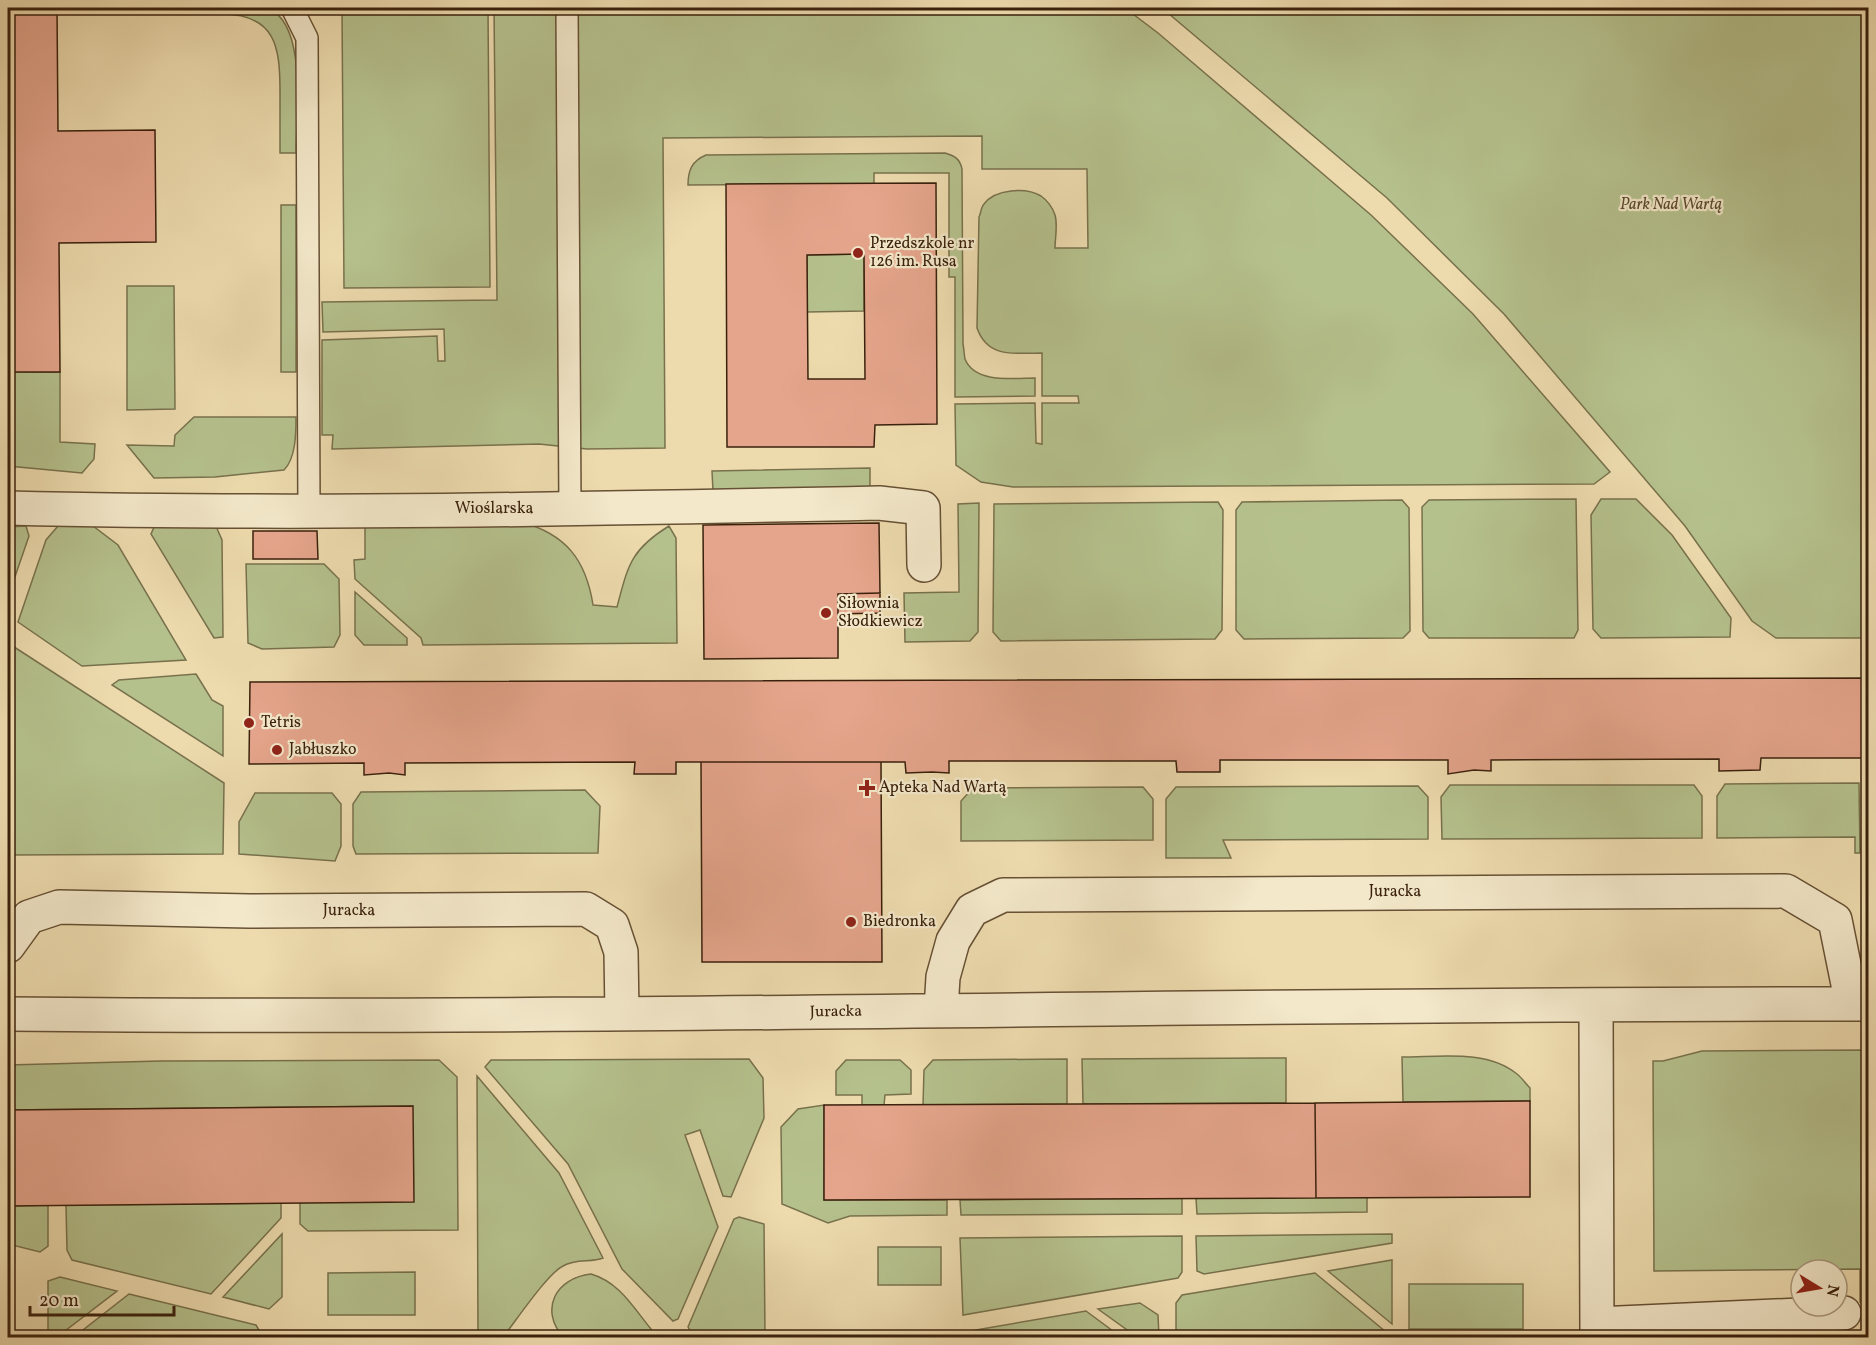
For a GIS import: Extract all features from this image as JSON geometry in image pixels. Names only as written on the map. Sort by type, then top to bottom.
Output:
[{"type":"street","name":"Wioślarska","points":[[8,508],[119,511],[570,509],[879,503],[923,508],[924,565]]},
{"type":"street","name":"Juracka","points":[[8,1014],[283,1017],[1860,1004],[1835,920],[1786,891],[1171,893],[1003,895],[972,910],[953,941],[943,977],[941,1010]]},
{"type":"street","name":"Juracka","points":[[8,946],[30,918],[59,907],[249,911],[586,909],[612,925],[621,952],[622,1014]]},
{"type":"street","points":[[1596,1006],[1597,1331],[1789,1317]]},
{"type":"lane","points":[[292,8],[307,38],[309,510]]},
{"type":"lane","points":[[567,8],[570,509]]},
{"type":"green space","points":[[221,8],[268,8],[281,18],[289,33],[297,73],[296,153],[280,153],[279,61],[271,36],[264,27],[253,20],[221,14]]},
{"type":"green space","points":[[342,8],[488,8],[490,287],[344,288]]},
{"type":"green space","points":[[494,8],[1125,8],[1158,33],[1371,215],[1473,314],[1610,472],[1594,484],[1013,487],[981,482],[956,465],[955,404],[1035,403],[1036,443],[1042,444],[1042,403],[1079,403],[1078,396],[1042,396],[1042,353],[1012,353],[995,350],[982,338],[977,328],[979,217],[982,207],[995,195],[1011,191],[1035,193],[1045,200],[1054,212],[1055,248],[1088,248],[1087,169],[982,169],[982,136],[663,138],[665,448],[587,449],[539,444],[332,449],[333,435],[322,435],[322,340],[437,336],[438,361],[445,361],[444,329],[323,332],[322,302],[497,300]]},
{"type":"green space","name":"Park Nad Wartą","points":[[1162,8],[1868,8],[1868,638],[1776,638],[1752,621],[1685,526],[1504,314],[1387,198]]},
{"type":"green space","points":[[945,153],[956,158],[962,169],[965,359],[977,373],[986,376],[1006,379],[1035,378],[1035,396],[955,397],[955,277],[949,277],[949,173],[874,173],[874,184],[688,185],[692,167],[697,160],[706,155]]},
{"type":"green space","points":[[281,205],[296,205],[296,372],[281,372]]},
{"type":"green space","points":[[864,254],[864,311],[807,312],[807,255]]},
{"type":"green space","points":[[127,286],[174,286],[175,409],[127,410]]},
{"type":"green space","points":[[8,372],[60,372],[60,442],[95,444],[94,459],[82,473],[8,466]]},
{"type":"green space","points":[[194,417],[296,417],[291,459],[284,470],[215,477],[154,478],[127,445],[174,446],[175,435]]},
{"type":"green space","points":[[870,468],[870,488],[713,491],[712,471]]},
{"type":"green space","points":[[1576,499],[1578,630],[1574,638],[1429,638],[1423,631],[1422,507],[1429,500]]},
{"type":"green space","points":[[1601,499],[1636,499],[1672,535],[1731,618],[1730,637],[1601,638],[1593,629],[1591,515]]},
{"type":"green space","points":[[1402,500],[1409,508],[1410,631],[1403,638],[1244,639],[1236,630],[1236,510],[1242,502]]},
{"type":"green space","points":[[1218,502],[1223,510],[1222,630],[1215,639],[1001,641],[993,632],[994,504]]},
{"type":"green space","points":[[979,503],[978,632],[970,641],[905,642],[904,593],[959,592],[958,504]]},
{"type":"green space","points":[[521,522],[550,534],[571,551],[585,575],[593,605],[617,607],[632,560],[646,543],[669,526],[676,538],[677,643],[423,645],[421,638],[355,579],[354,560],[365,559],[365,523]]},
{"type":"green space","points":[[215,524],[222,540],[223,637],[214,638],[151,534],[155,525]]},
{"type":"green space","points":[[26,526],[29,536],[8,597],[8,527]]},
{"type":"green space","points":[[58,526],[93,526],[118,545],[186,660],[82,666],[18,622],[46,540]]},
{"type":"green space","points":[[246,564],[324,564],[339,579],[340,635],[334,647],[262,649],[248,643]]},
{"type":"green space","points":[[355,592],[407,638],[407,645],[364,645],[355,635]]},
{"type":"green space","points":[[8,643],[224,783],[223,854],[8,855]]},
{"type":"green space","points":[[196,674],[212,700],[223,706],[223,756],[112,685],[119,680]]},
{"type":"green space","points":[[1859,783],[1860,853],[1855,853],[1855,837],[1717,838],[1717,796],[1725,784]]},
{"type":"green space","points":[[1450,785],[1694,785],[1702,796],[1702,838],[1442,839],[1441,797]]},
{"type":"green space","points":[[1418,786],[1428,797],[1428,839],[1223,840],[1231,858],[1166,858],[1166,799],[1176,787]]},
{"type":"green space","points":[[1143,787],[1153,799],[1153,840],[961,841],[961,801],[973,788]]},
{"type":"green space","points":[[585,790],[600,806],[598,853],[356,854],[353,846],[353,804],[361,792]]},
{"type":"green space","points":[[255,793],[332,793],[341,804],[341,846],[335,861],[239,854],[239,822]]},
{"type":"green space","points":[[1868,1050],[1868,1302],[1860,1302],[1860,1269],[1849,1269],[1849,1258],[1789,1258],[1789,1270],[1654,1271],[1653,1061],[1663,1061],[1702,1051]]},
{"type":"green space","points":[[1462,1056],[1492,1061],[1505,1066],[1521,1077],[1530,1088],[1530,1101],[1403,1102],[1402,1057]]},
{"type":"green space","points":[[1286,1058],[1286,1103],[1083,1104],[1082,1059]]},
{"type":"green space","points":[[749,1059],[763,1078],[764,1118],[731,1197],[723,1196],[700,1130],[685,1135],[718,1227],[678,1319],[673,1321],[622,1269],[568,1164],[485,1067],[491,1060]]},
{"type":"green space","points":[[1067,1059],[1067,1104],[923,1105],[924,1070],[933,1060]]},
{"type":"green space","points":[[439,1060],[457,1077],[458,1230],[308,1231],[300,1224],[300,1203],[412,1106],[8,1110],[8,1065],[161,1061]]},
{"type":"green space","points":[[846,1060],[900,1060],[911,1070],[911,1094],[885,1095],[884,1105],[862,1105],[862,1095],[836,1095],[836,1071]]},
{"type":"green space","points":[[477,1076],[559,1173],[603,1258],[573,1262],[556,1271],[540,1288],[503,1337],[478,1337]]},
{"type":"green space","points":[[824,1105],[824,1200],[947,1200],[947,1215],[850,1216],[828,1223],[782,1204],[781,1127],[798,1109]]},
{"type":"green space","points":[[1367,1197],[1367,1212],[1197,1214],[1196,1198]]},
{"type":"green space","points":[[1182,1198],[1182,1214],[961,1215],[960,1200]]},
{"type":"green space","points":[[281,1203],[281,1218],[211,1294],[72,1260],[67,1250],[66,1205]]},
{"type":"green space","points":[[48,1205],[48,1246],[40,1252],[8,1244],[8,1206]]},
{"type":"green space","points":[[739,1217],[764,1224],[765,1337],[723,1339],[701,1336],[688,1327],[734,1219]]},
{"type":"green space","points":[[282,1234],[282,1297],[269,1309],[223,1297]]},
{"type":"green space","points":[[1392,1234],[1392,1243],[1204,1274],[1197,1271],[1196,1236]]},
{"type":"green space","points":[[1182,1236],[1182,1272],[1178,1278],[963,1315],[960,1238]]},
{"type":"green space","points":[[878,1247],[941,1247],[941,1285],[878,1285]]},
{"type":"green space","points":[[1392,1260],[1392,1324],[1328,1271]]},
{"type":"green space","points":[[415,1272],[415,1315],[328,1315],[328,1273]]},
{"type":"green space","points":[[1315,1273],[1392,1337],[1176,1337],[1176,1303],[1182,1295]]},
{"type":"green space","points":[[591,1274],[610,1283],[625,1296],[651,1329],[651,1337],[563,1337],[552,1316],[555,1296],[568,1282]]},
{"type":"green space","points":[[60,1277],[117,1291],[57,1337],[48,1337],[48,1281]]},
{"type":"green space","points":[[1409,1284],[1523,1284],[1523,1329],[1409,1329]]},
{"type":"green space","points":[[129,1294],[256,1325],[263,1337],[74,1337]]},
{"type":"green space","points":[[1140,1303],[1158,1315],[1159,1337],[1137,1337],[1098,1309]]},
{"type":"green space","points":[[1086,1311],[1121,1337],[945,1337],[947,1335]]},
{"type":"building","points":[[8,8],[57,8],[58,131],[155,130],[156,242],[59,243],[60,372],[8,372]]},
{"type":"building","points":[[936,183],[937,424],[875,425],[874,447],[727,447],[726,184]],"holes":[[[864,254],[865,379],[808,379],[807,255]]]},
{"type":"building","points":[[879,523],[880,593],[838,594],[838,658],[704,659],[703,525]]},
{"type":"building","points":[[253,531],[317,531],[318,559],[253,559]]},
{"type":"building","points":[[880,593],[880,613],[838,614],[838,594]]},
{"type":"building","points":[[1868,678],[1868,758],[1761,758],[1760,770],[1719,771],[1719,759],[1491,760],[1491,771],[1474,770],[1448,774],[1448,760],[1220,760],[1220,772],[1177,772],[1176,761],[949,761],[949,773],[906,773],[905,762],[676,762],[676,774],[634,774],[635,762],[405,763],[405,775],[389,773],[364,775],[364,763],[249,764],[250,682]]},
{"type":"building","points":[[701,762],[881,762],[882,962],[702,962]]},
{"type":"building","points":[[1530,1101],[1530,1197],[1316,1198],[1315,1103]]},
{"type":"building","points":[[1315,1103],[1316,1198],[824,1200],[824,1105]]},
{"type":"building","points":[[413,1106],[414,1202],[8,1206],[8,1110]]},
{"type":"place","name":"Przedszkole nr 126 im. Rusa","points":[[858,253]]},
{"type":"place","name":"Siłownia Słodkiewicz","points":[[826,613]]},
{"type":"place","name":"Tetris","points":[[249,723]]},
{"type":"place","name":"Jabłuszko","points":[[277,750]]},
{"type":"place","name":"Apteka Nad Wartą","points":[[867,788]]},
{"type":"place","name":"Biedronka","points":[[851,922]]}]
